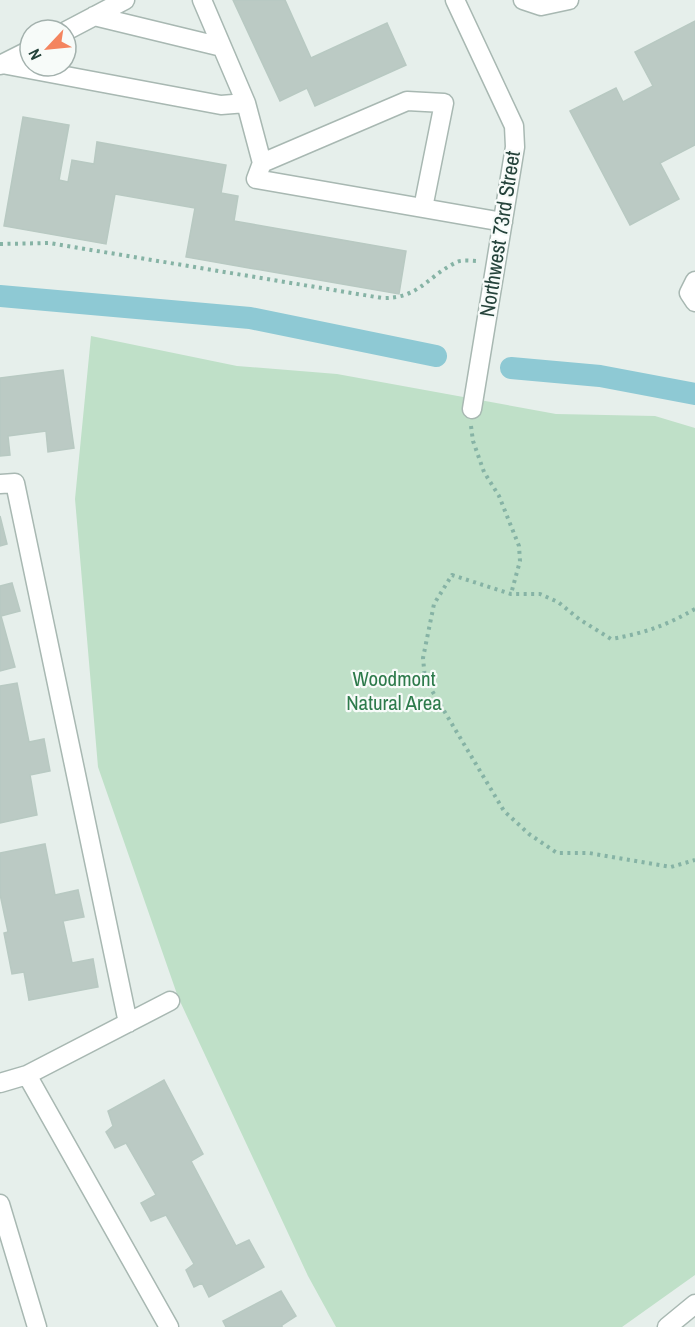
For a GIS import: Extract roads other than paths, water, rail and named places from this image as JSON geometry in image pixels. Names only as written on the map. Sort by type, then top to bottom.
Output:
[{"type":"street","points":[[78,25],[125,0]]},
{"type":"street","points":[[202,0],[246,103],[262,163],[256,179],[503,222]]},
{"type":"street","name":"Northwest 73rd Street","points":[[455,0],[514,126],[515,147],[472,409]]},
{"type":"street","points":[[523,0],[541,6],[569,0]]},
{"type":"street","points":[[94,16],[222,47]]},
{"type":"street","points":[[1,65],[18,56]]},
{"type":"street","points":[[1,65],[221,105],[246,103]]},
{"type":"street","points":[[262,163],[407,101],[444,103],[423,208]]},
{"type":"street","points":[[695,281],[689,292],[695,302]]},
{"type":"street","points":[[0,484],[15,483],[128,1023]]},
{"type":"street","points":[[0,1083],[27,1074],[170,1001]]},
{"type":"street","points":[[27,1074],[169,1327]]},
{"type":"street","points":[[0,1204],[37,1327]]},
{"type":"street","points":[[667,1327],[695,1304]]},
{"type":"waterway","points":[[0,296],[250,318],[436,356]]},
{"type":"waterway","points":[[511,368],[600,376],[695,394]]},
{"type":"park label","name":"Woodmont Natural Area","points":[[394,691]]}]
